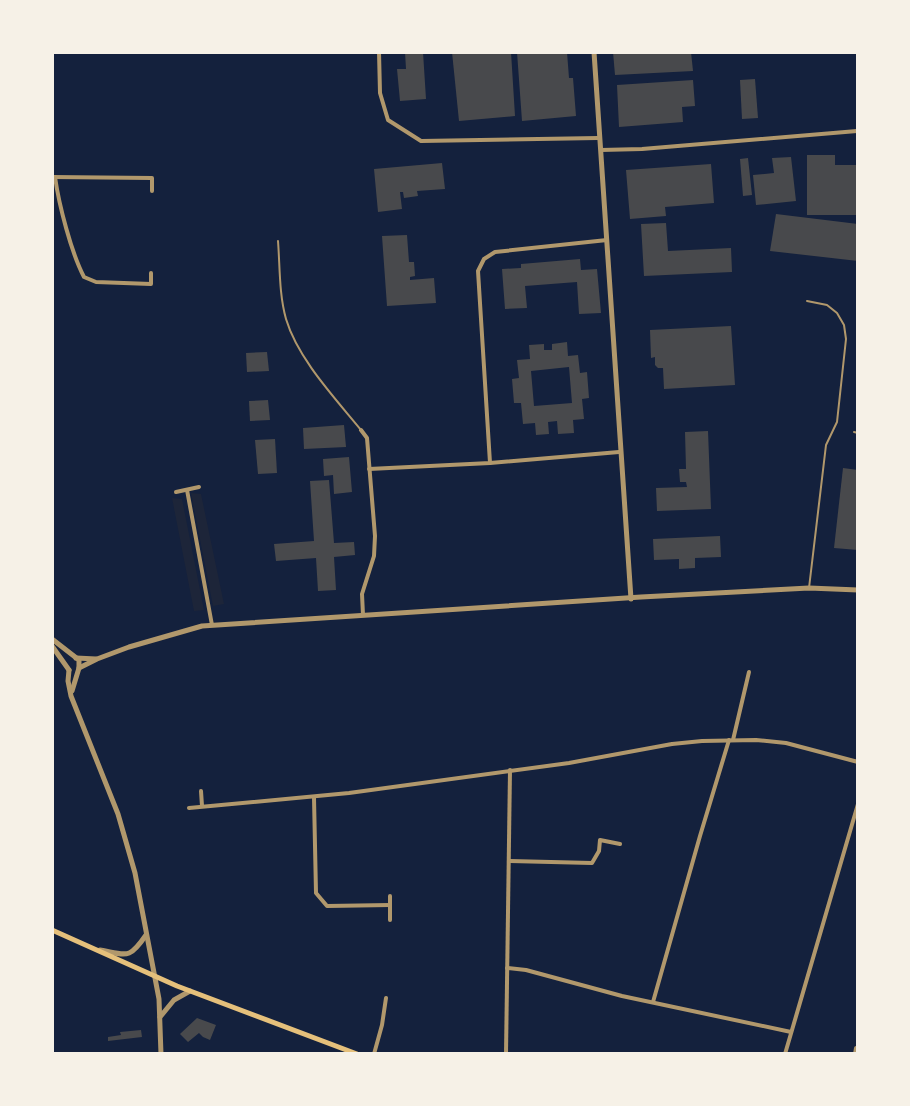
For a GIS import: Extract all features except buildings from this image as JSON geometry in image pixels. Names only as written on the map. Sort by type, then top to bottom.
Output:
[{"type":"main road","points":[[52,930],[154,977],[357,1053]]},
{"type":"street","points":[[379,52],[380,93],[388,120],[421,141],[598,138]]},
{"type":"street","points":[[594,52],[598,138],[631,599]]},
{"type":"street","points":[[600,150],[642,149],[857,130]]},
{"type":"street","points":[[151,273],[151,284],[96,282],[84,277],[60,205],[54,177],[152,178],[152,191]]},
{"type":"street","points":[[489,463],[478,271],[484,259],[495,252],[607,240]]},
{"type":"street","points":[[361,430],[367,438],[375,536],[374,556],[362,594],[363,615]]},
{"type":"street","points":[[369,469],[489,463],[620,452]]},
{"type":"street","points":[[176,492],[198,487]]},
{"type":"street","points":[[187,490],[212,625]]},
{"type":"street","points":[[52,646],[68,667],[78,669],[97,659],[188,629],[212,625],[809,588],[858,590]]},
{"type":"street","points":[[52,639],[80,664],[71,696]]},
{"type":"street","points":[[97,659],[69,659],[68,681],[71,696],[118,814],[135,873],[160,1017],[161,1053]]},
{"type":"street","points":[[653,1002],[749,672]]},
{"type":"street","points":[[189,808],[314,798],[621,754],[672,744],[731,740],[786,743],[858,762]]},
{"type":"street","points":[[506,1053],[510,770]]},
{"type":"street","points":[[201,790],[202,806]]},
{"type":"street","points":[[314,798],[316,893],[320,900],[327,906],[390,905]]},
{"type":"street","points":[[785,1053],[858,804]]},
{"type":"street","points":[[510,861],[592,863],[599,851],[600,840],[620,844]]},
{"type":"street","points":[[390,896],[390,920]]},
{"type":"street","points":[[89,948],[126,955],[135,952],[146,935]]},
{"type":"street","points":[[507,968],[526,970],[622,996],[791,1032]]},
{"type":"street","points":[[160,1017],[174,1000],[190,991]]},
{"type":"street","points":[[374,1053],[382,1025],[386,998]]},
{"type":"street","points":[[855,1053],[856,1047],[858,1048]]},
{"type":"lane","points":[[278,241],[286,319],[301,352],[361,430]]},
{"type":"lane","points":[[807,301],[827,305],[837,313],[844,325],[846,339],[837,422],[826,445],[809,588]]},
{"type":"shaded area","points":[[191,493],[201,494],[224,604],[213,606]]},
{"type":"shaded area","points":[[172,498],[182,499],[204,610],[194,611]]}]
